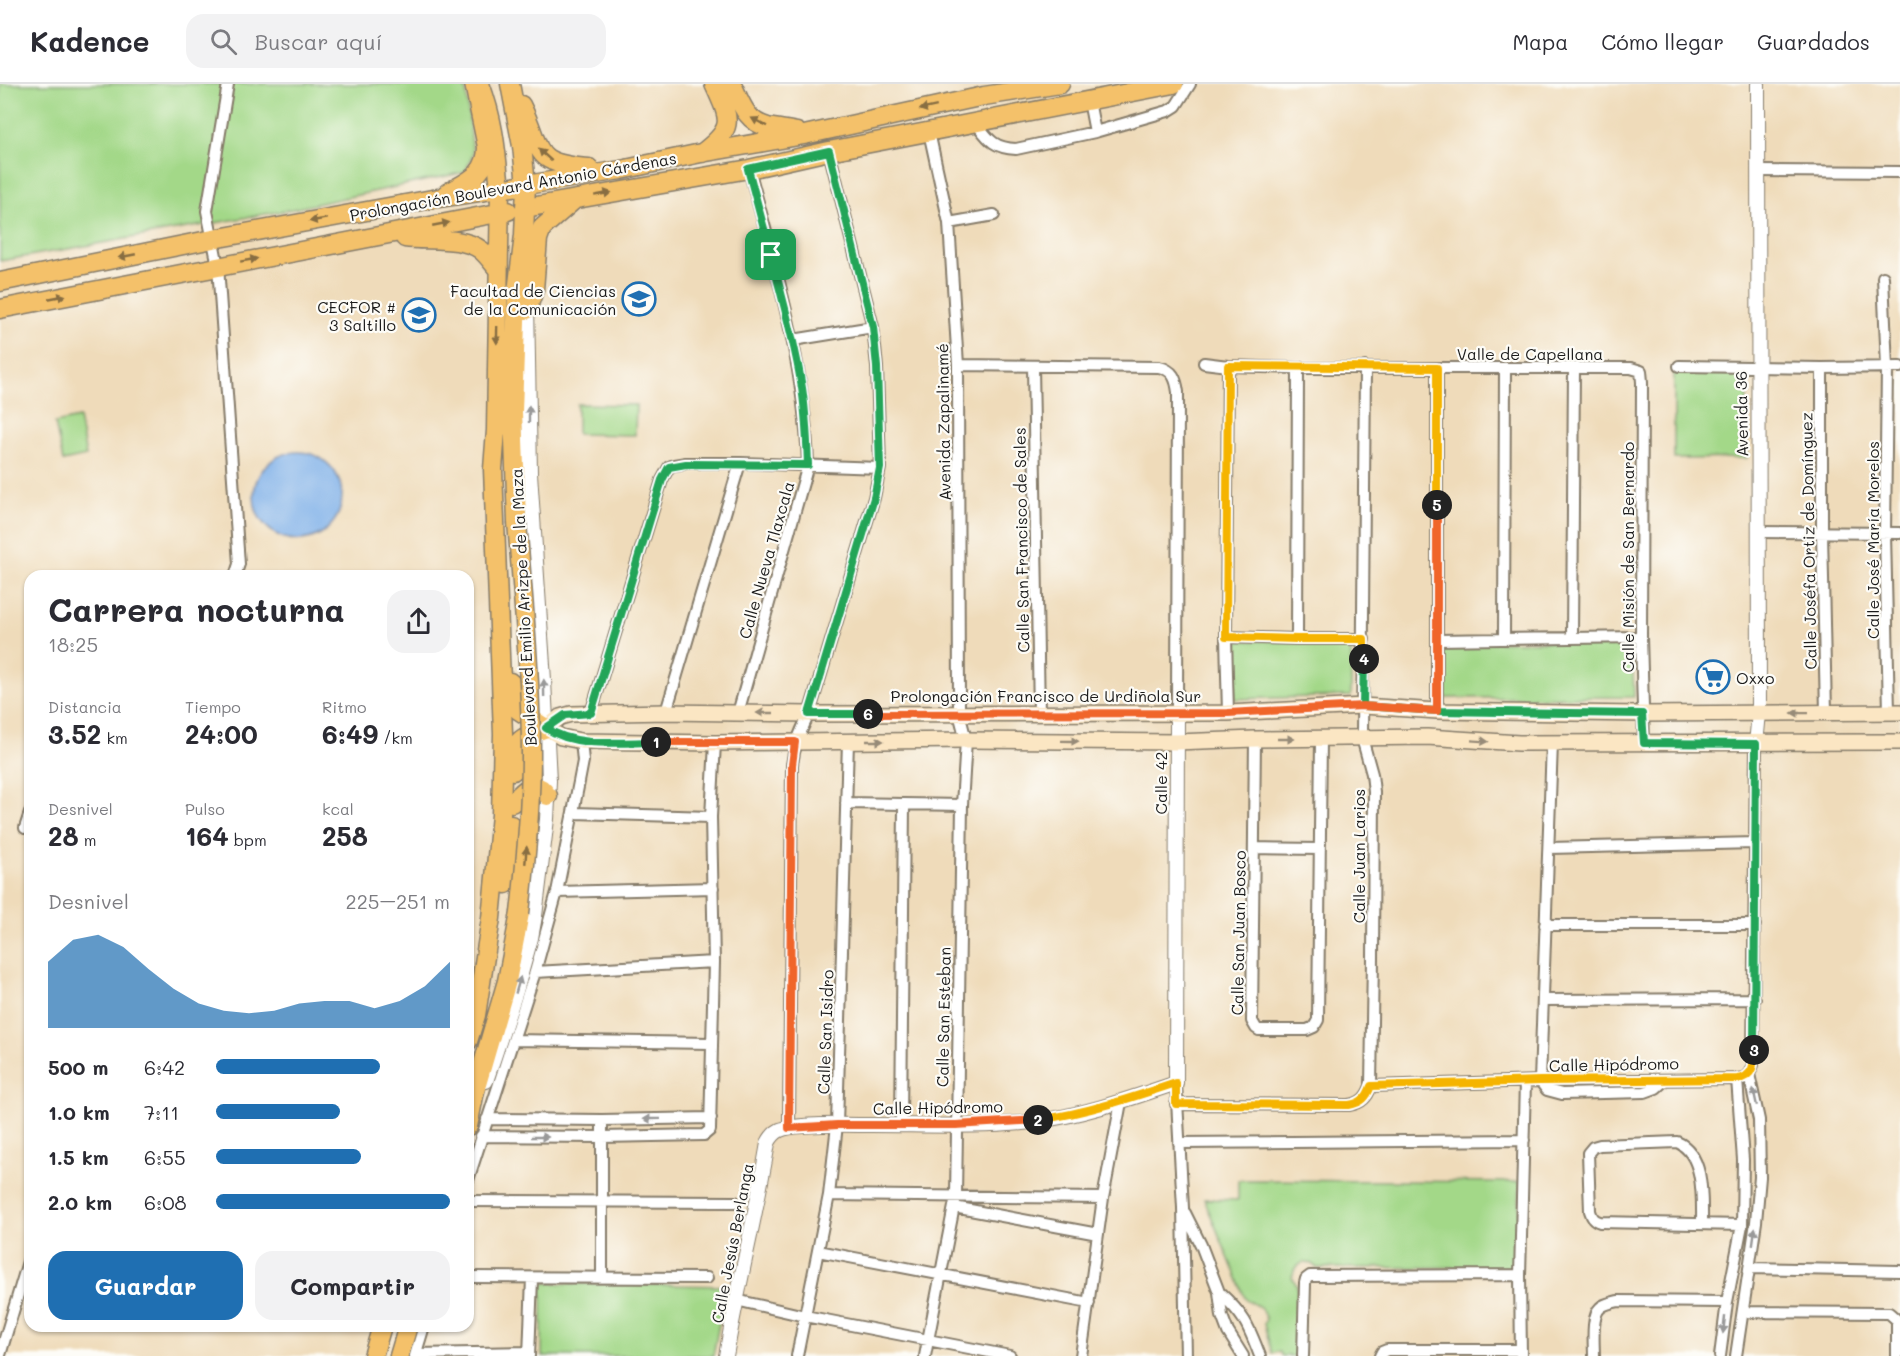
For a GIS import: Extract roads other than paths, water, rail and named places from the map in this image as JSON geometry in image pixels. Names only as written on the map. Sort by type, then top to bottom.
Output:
[{"type":"main road","points":[[438,198],[474,177],[485,165],[487,147],[474,84]]},
{"type":"main road","name":"Boulevard Emilio Arizpe de la Maza","points":[[474,1022],[481,988],[496,872],[501,815],[503,734],[493,469],[496,430],[500,189],[495,136],[488,105],[480,84]]},
{"type":"main road","points":[[510,84],[527,118],[537,147],[545,158],[557,164],[621,170]]},
{"type":"main road","name":"Boulevard Emilio Arizpe de la Maza","points":[[477,1125],[475,1091],[512,959],[520,913],[528,840],[531,753],[513,412],[518,284],[524,235],[526,185],[522,146],[510,84]]},
{"type":"main road","points":[[701,153],[723,135],[727,125],[725,110],[714,84]]},
{"type":"main road","points":[[732,84],[745,112],[754,121],[767,127],[796,131],[804,135]]},
{"type":"main road","name":"Prolongación Boulevard Antonio Cárdenas","points":[[0,282],[213,239],[438,198],[621,170],[804,135],[990,90],[1060,84]]},
{"type":"main road","name":"Prolongación Boulevard Antonio Cárdenas","points":[[0,309],[525,208],[748,169],[829,151],[1174,84]]},
{"type":"main road","points":[[1026,86],[1034,95],[1045,98],[1092,92],[1096,94],[1095,100]]},
{"type":"main road","points":[[935,130],[953,120],[1015,102],[1023,96],[1026,86]]},
{"type":"main road","points":[[712,175],[736,158],[747,145],[765,154],[786,160]]},
{"type":"main road","points":[[527,310],[534,290],[538,239],[542,228],[576,199]]},
{"type":"main road","points":[[385,235],[466,243],[483,251],[497,268]]},
{"type":"main road","points":[[496,430],[502,445],[510,686],[518,710],[561,737],[581,741],[714,743],[966,740],[1176,742],[1427,737],[1519,743],[1900,742]]},
{"type":"main road","name":"Prolongación Francisco de Urdiñola Sur","points":[[546,728],[565,715],[666,712],[1228,713],[1363,706],[1437,711],[1642,714],[1895,712]]},
{"type":"main road","points":[[481,988],[495,948],[510,855],[513,754],[517,742],[546,728]]},
{"type":"main road","points":[[512,803],[526,789],[534,786],[542,788],[548,796]]},
{"type":"main road","points":[[373,1356],[380,1332]]},
{"type":"main road","points":[[408,1332],[410,1355]]},
{"type":"street","points":[[228,84],[207,211],[218,266],[239,564],[238,570]]},
{"type":"street","points":[[983,122],[988,139],[1005,148],[1016,149],[1095,132],[1168,111],[1176,106],[1190,84]]},
{"type":"street","name":"Avenida 36","points":[[1756,744],[1759,713],[1758,84]]},
{"type":"street","points":[[1095,100],[1095,132]]},
{"type":"street","name":"Avenida Zapalinamé","points":[[935,130],[949,223],[958,365],[959,714]]},
{"type":"street","points":[[789,1128],[792,765],[795,742],[809,714],[874,498],[880,468],[877,367],[873,327],[829,151]]},
{"type":"street","name":"Calle Nueva Tlaxcala","points":[[738,713],[808,465],[807,426],[793,340],[748,169]]},
{"type":"street","points":[[1758,171],[1900,172]]},
{"type":"street","points":[[949,223],[994,215]]},
{"type":"street","points":[[474,1143],[496,1055],[531,938],[544,846],[548,796],[540,617],[530,473],[527,250],[524,235]]},
{"type":"street","name":"Calle José María Morelos","points":[[1883,277],[1887,367],[1885,533],[1895,712]]},
{"type":"street","points":[[793,340],[873,327]]},
{"type":"street","name":"Valle de Capellana","points":[[1204,363],[1298,368],[1631,368],[1641,371]]},
{"type":"street","points":[[958,365],[1033,366]]},
{"type":"street","name":"Calle 42","points":[[1033,366],[1159,368],[1171,372],[1175,377],[1178,392],[1176,1104],[1183,1208],[1186,1356]]},
{"type":"street","name":"Calle San Francisco de Sales","points":[[1033,366],[1039,714]]},
{"type":"street","points":[[1228,366],[1226,637],[1228,713]]},
{"type":"street","points":[[1679,366],[1900,367]]},
{"type":"street","name":"Calle Juan Larios","points":[[1365,367],[1362,738],[1372,774],[1374,792],[1373,959],[1369,1090]]},
{"type":"street","points":[[1297,639],[1298,368]]},
{"type":"street","points":[[1437,368],[1437,711]]},
{"type":"street","name":"Calle Joséfa Ortiz de Domínguez","points":[[1822,368],[1822,533],[1826,713]]},
{"type":"street","points":[[1504,638],[1505,369]]},
{"type":"street","points":[[1572,638],[1574,369]]},
{"type":"street","name":"Calle Misión de San Bernardo","points":[[1641,371],[1641,636],[1644,743]]},
{"type":"street","points":[[591,713],[662,480],[669,467],[686,464],[740,463],[880,468]]},
{"type":"street","points":[[666,712],[740,463]]},
{"type":"street","points":[[1759,532],[1900,532]]},
{"type":"street","points":[[1437,640],[1641,636]]},
{"type":"street","points":[[1226,637],[1364,639]]},
{"type":"street","name":"Calle San Esteban","points":[[925,1356],[955,1201],[962,805],[966,740],[959,714]]},
{"type":"street","name":"Calle San Juan Bosco","points":[[1255,739],[1251,1017],[1253,1026],[1259,1030],[1307,1030],[1317,1024],[1321,739]]},
{"type":"street","points":[[477,1125],[513,1041],[535,972],[574,813],[583,761],[581,741]]},
{"type":"street","name":"Calle San Isidro","points":[[798,1356],[829,1195],[837,1125],[848,741]]},
{"type":"street","points":[[477,1125],[602,1137],[704,1135],[710,1130],[714,962],[711,817],[714,743]]},
{"type":"street","points":[[1540,1081],[1552,743]]},
{"type":"street","points":[[1736,1356],[1758,1201],[1761,1148],[1759,1120],[1749,1074],[1754,1065],[1756,744]]},
{"type":"street","points":[[846,803],[962,805]]},
{"type":"street","points":[[901,1125],[904,804]]},
{"type":"street","points":[[574,813],[711,817]]},
{"type":"street","points":[[1549,848],[1755,843]]},
{"type":"street","points":[[1254,848],[1320,849]]},
{"type":"street","points":[[556,892],[713,888]]},
{"type":"street","points":[[1545,925],[1755,925]]},
{"type":"street","points":[[535,972],[714,962]]},
{"type":"street","points":[[1543,1000],[1755,999]]},
{"type":"street","points":[[513,1041],[711,1042]]},
{"type":"street","name":"Calle Hipódromo","points":[[1176,1104],[1349,1105],[1362,1100],[1369,1090],[1540,1081],[1737,1079],[1745,1078],[1749,1074]]},
{"type":"street","points":[[1720,1356],[1727,1302],[1742,1225],[1743,1160],[1737,1079]]},
{"type":"street","points":[[1380,1356],[1386,1350],[1450,1354],[1521,1353],[1520,1275],[1525,1082]]},
{"type":"street","name":"Calle Hipódromo","points":[[771,1137],[782,1129],[837,1125],[956,1125],[1029,1122],[1121,1102],[1176,1083]]},
{"type":"street","points":[[1081,1356],[1103,1198],[1121,1102]]},
{"type":"street","points":[[477,1125],[711,1118]]},
{"type":"street","points":[[602,1120],[603,1277]]},
{"type":"street","name":"Calle Jesús Berlanga","points":[[726,1356],[771,1137]]},
{"type":"street","points":[[1179,1143],[1524,1140]]},
{"type":"street","points":[[1702,1224],[1702,1185],[1691,1154],[1683,1145],[1677,1142],[1600,1145],[1593,1147],[1588,1154],[1590,1211],[1596,1221],[1702,1224],[1742,1225]]},
{"type":"street","points":[[829,1195],[955,1201],[1103,1198]]},
{"type":"street","points":[[474,1201],[735,1202]]},
{"type":"street","points":[[955,1201],[1098,1234]]},
{"type":"street","points":[[1183,1208],[1201,1245],[1219,1292],[1222,1316],[1228,1332],[1243,1356]]},
{"type":"street","points":[[818,1251],[1089,1302]]},
{"type":"street","points":[[1749,1268],[1900,1271]]},
{"type":"street","points":[[0,1355],[24,1275]]},
{"type":"street","points":[[1304,1356],[1305,1283],[1310,1276],[1520,1275]]},
{"type":"street","points":[[474,1277],[707,1278]]},
{"type":"street","points":[[421,1332],[410,1355],[529,1354],[532,1278]]},
{"type":"street","points":[[1219,1292],[1236,1307],[1247,1322],[1260,1356]]},
{"type":"street","points":[[736,1300],[805,1316],[1010,1356]]},
{"type":"street","points":[[1594,1356],[1595,1316],[1598,1309],[1607,1303],[1618,1301],[1727,1302]]},
{"type":"street","points":[[1743,1312],[1889,1313],[1897,1320],[1897,1356]]},
{"type":"water","points":[[289,452],[307,452],[323,459],[335,471],[342,487],[342,505],[335,521],[323,533],[307,540],[289,540],[273,533],[261,521],[254,505],[254,487],[261,471],[273,459]]},
{"type":"place","name":"Facultad de Ciencias de la Comunicación","points":[[639,299]]},
{"type":"place","name":"CECFOR # 3 Saltillo","points":[[419,315]]},
{"type":"place","name":"Oxxo","points":[[1713,677]]}]
